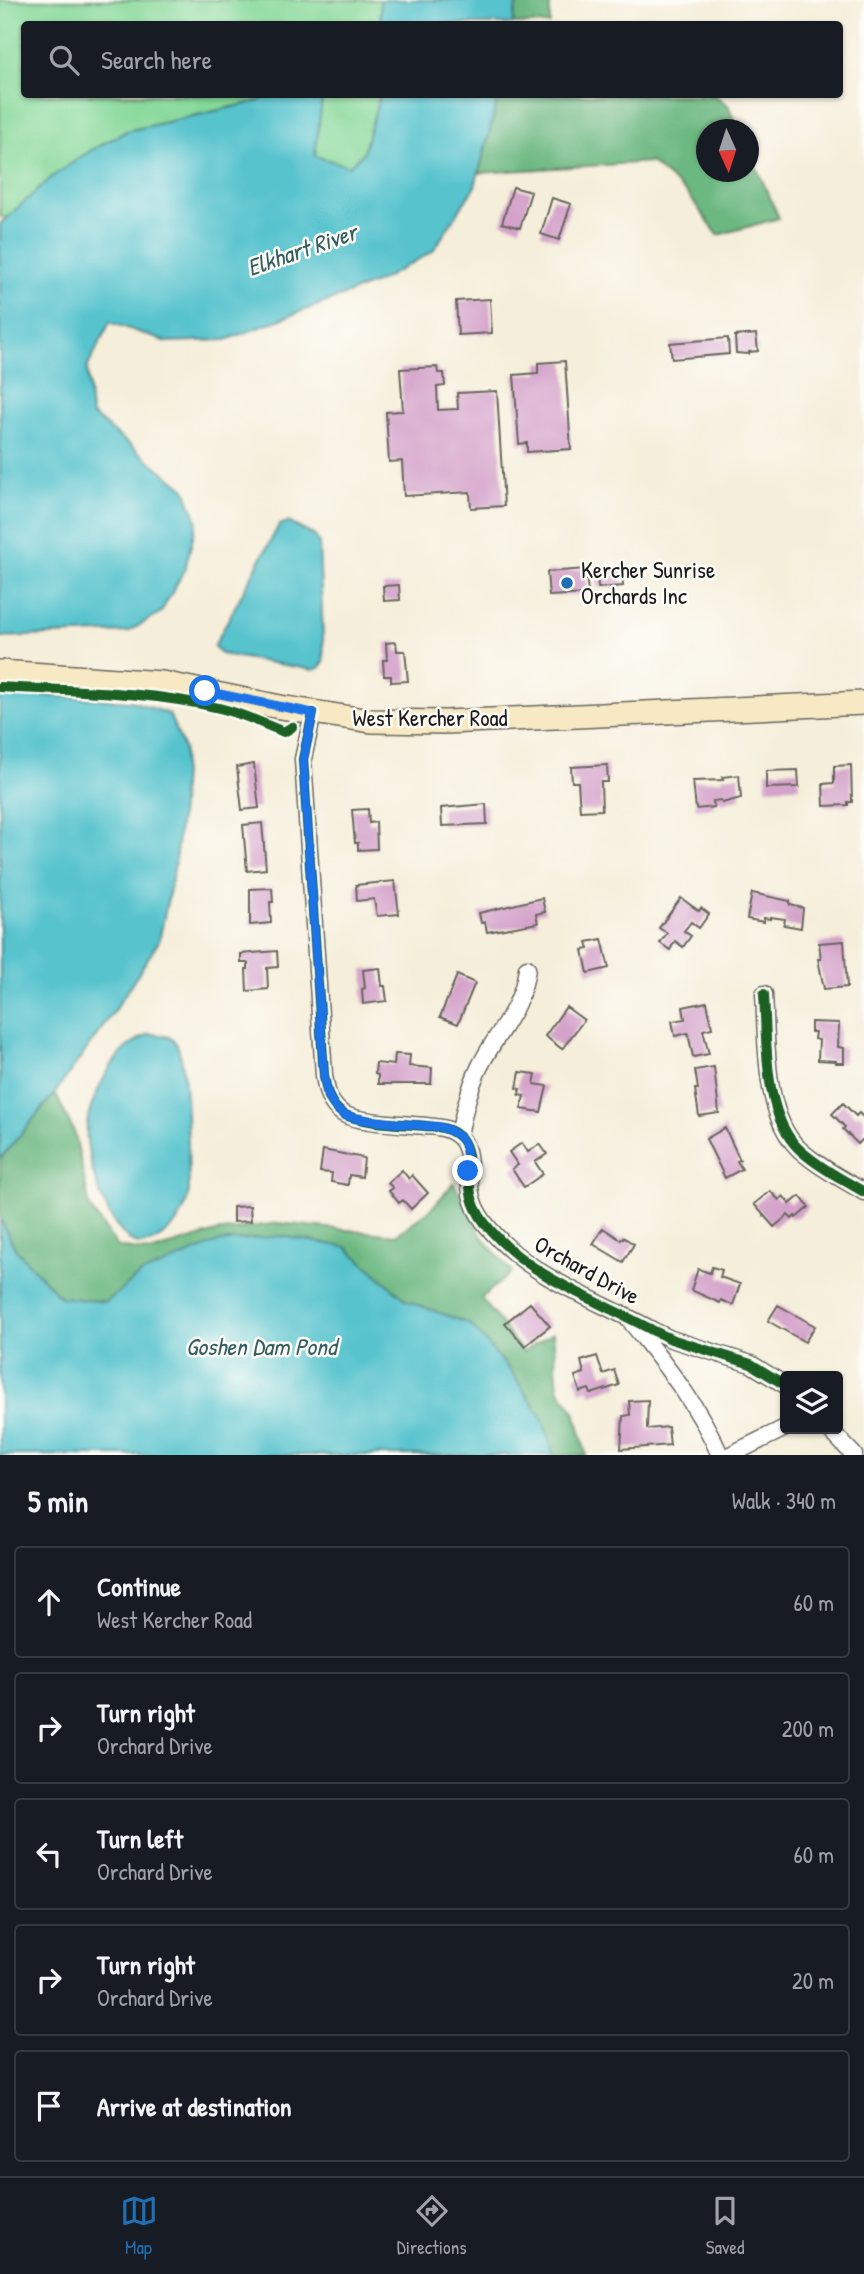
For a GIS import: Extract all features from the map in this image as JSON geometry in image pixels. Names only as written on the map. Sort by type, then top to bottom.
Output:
[{"type":"main road","name":"West Kercher Road","points":[[0,672],[162,683],[313,713],[371,721],[446,722],[864,703]]},
{"type":"street","points":[[313,713],[303,760],[323,1062],[327,1093],[332,1104],[343,1114],[357,1118],[440,1127],[458,1135],[476,1075],[515,1009],[525,988],[527,968]]},
{"type":"street","points":[[764,994],[773,1095],[788,1135],[799,1149],[819,1165],[864,1192]]},
{"type":"street","name":"Orchard Drive","points":[[458,1135],[467,1150],[470,1192],[474,1206],[496,1236],[541,1273],[671,1339],[751,1364],[780,1382]]},
{"type":"street","points":[[626,1315],[681,1386],[705,1423],[720,1455]]},
{"type":"street","points":[[730,1455],[780,1430]]},
{"type":"street","points":[[834,1434],[854,1455]]},
{"type":"green space","points":[[0,0],[380,0],[381,21],[21,21],[21,98],[264,98],[127,131],[90,151],[0,234],[0,224],[7,217],[0,217]]},
{"type":"green space","points":[[517,0],[550,0],[550,21],[514,21]]},
{"type":"green space","points":[[320,98],[379,98],[352,183],[182,201],[322,100]]},
{"type":"green space","points":[[498,98],[718,98],[728,105],[734,119],[696,119],[696,182],[759,182],[759,173],[779,218],[718,235],[687,193],[650,162],[479,173]]},
{"type":"green space","points":[[55,1093],[75,1134],[90,1208],[118,1247],[150,1252],[216,1232],[278,1223],[396,1235],[431,1209],[454,1183],[482,1237],[512,1272],[481,1298],[523,1352],[553,1333],[558,1388],[575,1412],[586,1455],[554,1455],[543,1420],[512,1373],[470,1324],[407,1301],[346,1247],[141,1274],[106,1302],[60,1297],[16,1250],[0,1219],[0,1159]]},
{"type":"water","points":[[380,0],[517,0],[514,21],[381,21]]},
{"type":"water","name":"Elkhart River","points":[[264,98],[320,98],[322,100],[315,156],[349,166],[363,153],[379,98],[498,98],[475,186],[433,251],[378,282],[226,340],[166,342],[110,322],[87,368],[91,414],[185,489],[197,521],[185,569],[161,612],[128,632],[0,637],[0,224],[53,176],[90,151],[127,131]]},
{"type":"water","points":[[288,522],[315,536],[319,544],[324,662],[313,670],[221,654],[214,646],[279,525]]},
{"type":"water","points":[[0,693],[132,701],[169,714],[184,749],[175,864],[159,941],[113,1013],[55,1093],[0,1159]]},
{"type":"water","points":[[149,1034],[170,1038],[180,1052],[185,1089],[189,1190],[184,1208],[172,1228],[160,1238],[138,1244],[123,1234],[98,1189],[89,1153],[87,1124],[95,1096],[111,1067],[125,1049]]},
{"type":"water","name":"Goshen Dam Pond","points":[[0,1219],[16,1250],[60,1297],[106,1302],[141,1274],[218,1242],[281,1236],[346,1247],[407,1301],[470,1324],[512,1373],[543,1420],[554,1455],[0,1455]]},
{"type":"building","points":[[513,187],[531,192],[520,228],[502,223]]},
{"type":"building","points":[[552,198],[571,204],[559,240],[541,234]]},
{"type":"building","points":[[490,299],[492,333],[458,335],[456,301]]},
{"type":"building","points":[[756,334],[758,351],[749,354],[736,353],[735,336]]},
{"type":"building","points":[[728,338],[729,354],[672,359],[670,343]]},
{"type":"building","points":[[565,361],[571,449],[527,452],[527,443],[519,444],[514,375],[538,373],[538,363]]},
{"type":"building","points":[[437,367],[438,373],[444,373],[445,386],[437,387],[438,410],[458,409],[457,393],[497,391],[504,506],[471,508],[470,492],[404,496],[402,461],[389,462],[386,412],[403,411],[400,369]]},
{"type":"building","points":[[622,567],[623,586],[598,588],[597,572],[589,573],[589,569]]},
{"type":"building","name":"Kercher Sunrise Orchards Inc","points":[[586,569],[588,594],[549,596],[547,572]]},
{"type":"building","points":[[399,585],[400,600],[384,601],[383,586]]},
{"type":"building","points":[[396,642],[397,651],[405,651],[408,681],[391,682],[391,676],[384,676],[386,643]]},
{"type":"building","points":[[254,764],[259,808],[242,810],[237,767]]},
{"type":"building","points":[[607,765],[608,782],[601,782],[602,810],[580,811],[578,782],[572,782],[571,767]]},
{"type":"building","points":[[851,765],[852,802],[848,802],[848,805],[824,806],[823,784],[834,783],[834,766]]},
{"type":"building","points":[[798,770],[799,787],[766,788],[766,771]]},
{"type":"building","points":[[739,775],[741,798],[722,803],[721,800],[713,801],[714,807],[696,809],[693,781],[723,780],[722,777]]},
{"type":"building","points":[[486,804],[487,824],[442,826],[441,808]]},
{"type":"building","points":[[368,809],[369,823],[376,822],[377,849],[358,850],[352,810]]},
{"type":"building","points":[[262,823],[266,869],[247,871],[243,825]]},
{"type":"building","points":[[395,881],[399,914],[377,916],[374,899],[357,901],[356,885]]},
{"type":"building","points":[[272,888],[271,923],[250,925],[250,889]]},
{"type":"building","points":[[752,893],[790,901],[790,905],[803,908],[801,928],[784,925],[785,919],[770,917],[764,918],[764,922],[747,919]]},
{"type":"building","points":[[542,898],[545,912],[536,914],[538,923],[487,932],[485,922],[481,923],[479,913]]},
{"type":"building","points":[[681,898],[699,911],[701,908],[709,914],[699,928],[691,922],[684,931],[691,936],[683,947],[675,941],[670,950],[660,943],[667,933],[659,928]]},
{"type":"building","points":[[602,939],[609,968],[588,973],[583,950],[589,949],[587,942]]},
{"type":"building","points":[[844,941],[847,987],[824,989],[818,959],[821,959],[819,943]]},
{"type":"building","points":[[277,951],[278,967],[267,968],[268,989],[247,991],[248,963],[241,963],[241,954]]},
{"type":"building","points":[[380,968],[387,1001],[363,1004],[363,970]]},
{"type":"building","points":[[457,975],[475,983],[458,1024],[440,1017]]},
{"type":"building","points":[[707,1002],[712,1028],[703,1030],[709,1054],[693,1057],[688,1033],[675,1036],[672,1021],[685,1019],[683,1007]]},
{"type":"building","points":[[566,1007],[584,1020],[562,1049],[545,1036]]},
{"type":"building","points":[[811,1022],[839,1023],[838,1047],[844,1048],[844,1063],[818,1060],[819,1040],[814,1039],[815,1032],[811,1032]]},
{"type":"building","points":[[395,1054],[410,1055],[409,1066],[432,1068],[431,1084],[378,1084],[376,1063],[394,1065]]},
{"type":"building","points":[[714,1067],[719,1113],[699,1116],[695,1070]]},
{"type":"building","points":[[520,1072],[536,1074],[534,1084],[547,1086],[541,1112],[521,1109],[524,1096],[519,1095],[520,1089],[517,1088]]},
{"type":"building","points":[[843,1103],[856,1116],[859,1113],[864,1118],[864,1138],[858,1144],[832,1114]]},
{"type":"building","points":[[725,1128],[742,1169],[725,1178],[706,1139]]},
{"type":"building","points":[[522,1143],[528,1152],[540,1144],[547,1154],[535,1162],[543,1174],[524,1187],[512,1169],[518,1165],[509,1152]]},
{"type":"building","points":[[323,1150],[364,1158],[362,1177],[349,1175],[348,1185],[331,1182],[332,1173],[320,1172]]},
{"type":"building","points":[[402,1170],[409,1179],[412,1175],[428,1193],[411,1209],[403,1200],[399,1203],[389,1191],[393,1188],[388,1183]]},
{"type":"building","points":[[770,1191],[779,1200],[783,1196],[790,1204],[800,1196],[809,1207],[796,1218],[795,1216],[792,1219],[788,1215],[774,1227],[754,1204]]},
{"type":"building","points":[[250,1206],[251,1221],[233,1222],[233,1207]]},
{"type":"building","points":[[603,1228],[621,1240],[623,1237],[634,1244],[623,1262],[593,1244]]},
{"type":"building","points":[[712,1267],[722,1270],[720,1277],[740,1284],[733,1305],[721,1300],[720,1303],[691,1290],[698,1269],[710,1273]]},
{"type":"building","points":[[530,1303],[550,1326],[525,1346],[505,1323]]},
{"type":"building","points":[[778,1305],[815,1326],[805,1342],[768,1321]]},
{"type":"building","points":[[597,1356],[603,1374],[614,1370],[619,1385],[591,1394],[589,1389],[580,1392],[575,1376],[584,1373],[581,1361]]},
{"type":"building","points":[[648,1400],[647,1429],[668,1427],[670,1445],[621,1449],[623,1416],[630,1415],[629,1401]]},
{"type":"cycle path","points":[[0,687],[165,698],[227,710],[284,732],[292,727]]},
{"type":"cycle path","points":[[313,713],[303,759],[324,1075],[331,1101],[342,1113],[358,1119],[438,1127],[453,1132],[462,1139],[468,1153],[471,1194],[478,1212],[501,1241],[520,1258],[563,1285],[654,1331],[751,1364],[780,1382]]},
{"type":"cycle path","points":[[764,994],[769,1077],[779,1118],[800,1150],[864,1192]]},
{"type":"place","name":"Kercher Sunrise Orchards Inc","points":[[567,583]]},
{"type":"route","points":[[205,691],[313,713],[303,760],[324,1076],[332,1104],[343,1114],[357,1118],[451,1130],[464,1141],[468,1171]]}]
